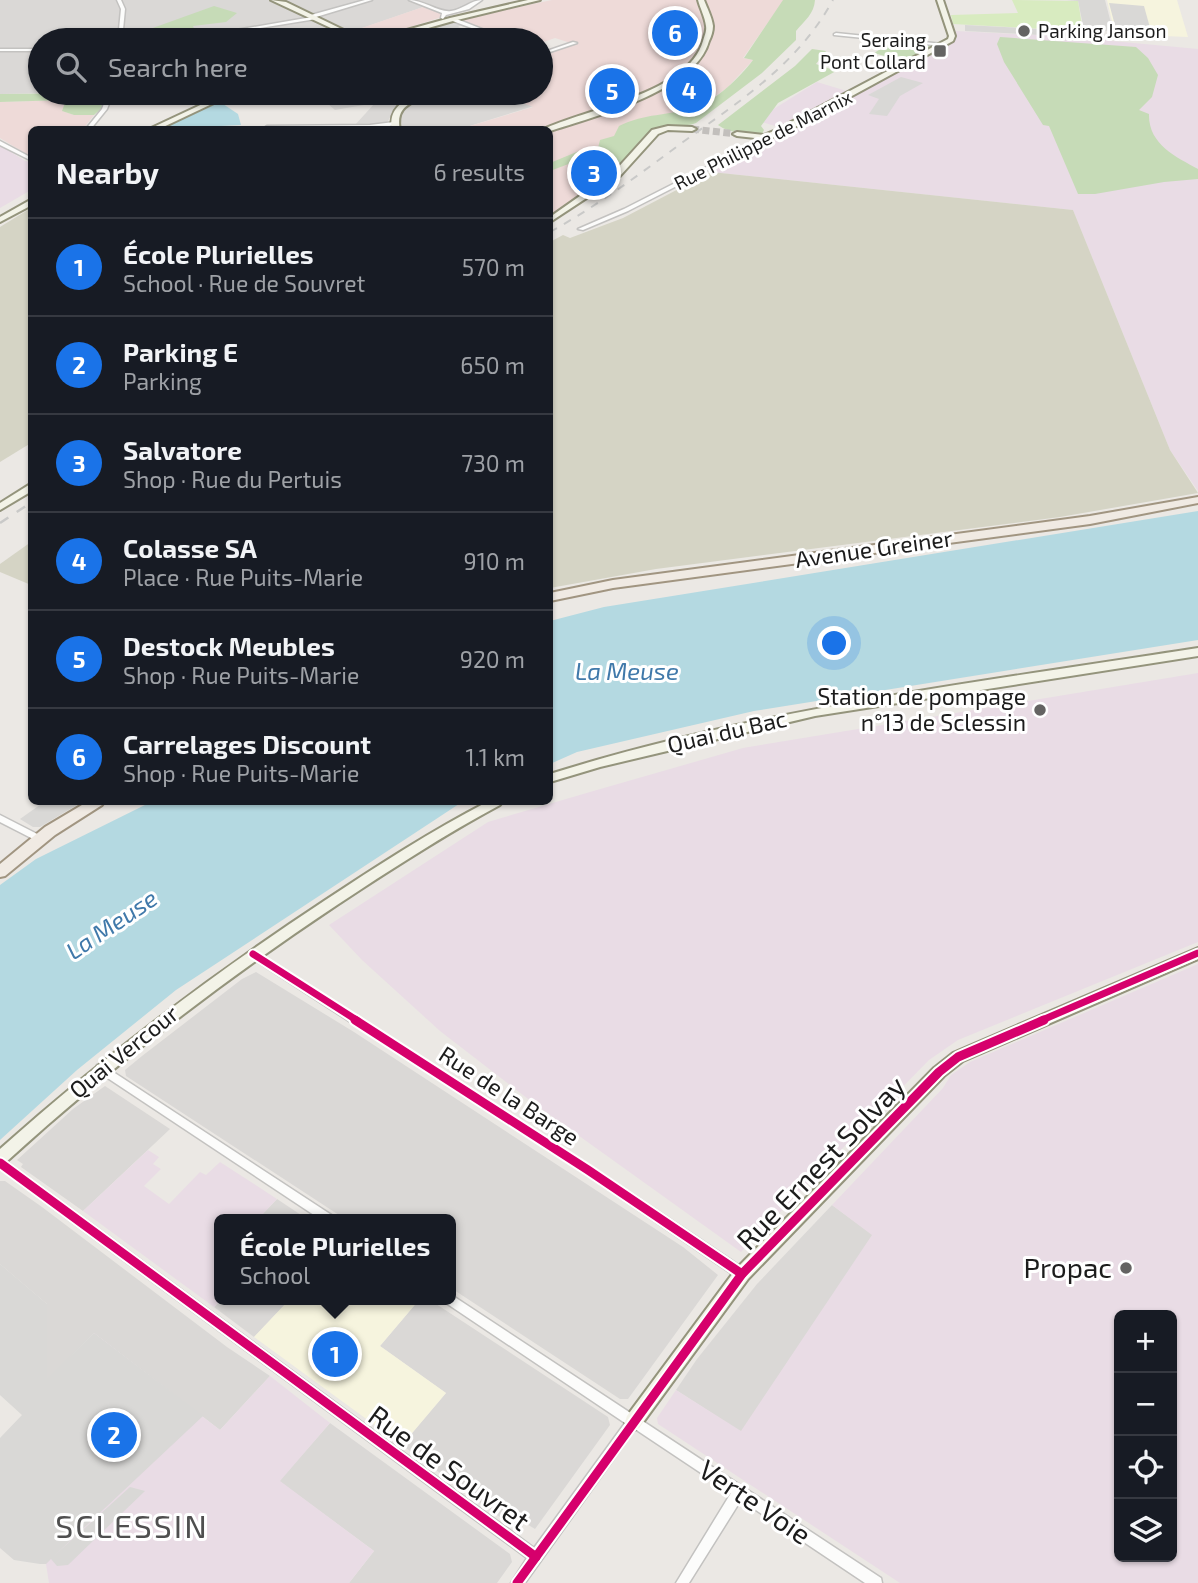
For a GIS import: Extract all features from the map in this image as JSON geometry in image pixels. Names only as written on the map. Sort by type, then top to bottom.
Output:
[{"type":"main road","points":[[274,0],[298,7],[340,28]]},
{"type":"main road","points":[[406,28],[524,0]]},
{"type":"main road","points":[[447,17],[537,0]]},
{"type":"main road","points":[[553,127],[635,99],[684,72],[702,55],[710,36],[710,18],[701,0]]},
{"type":"main road","points":[[940,0],[953,38],[943,45]]},
{"type":"main road","name":"Rue Philippe de Marnix","points":[[779,132],[943,45]]},
{"type":"main road","points":[[152,126],[196,105]]},
{"type":"main road","points":[[159,126],[205,105]]},
{"type":"main road","points":[[395,126],[394,114],[402,105]]},
{"type":"main road","points":[[553,218],[617,174],[655,132],[668,128],[692,129]]},
{"type":"main road","points":[[740,134],[762,139],[779,132]]},
{"type":"main road","points":[[0,215],[28,198]]},
{"type":"main road","points":[[0,220],[28,203]]},
{"type":"main road","points":[[0,507],[28,489]]},
{"type":"main road","name":"Avenue Greiner","points":[[553,596],[626,582],[1090,520],[1198,500]]},
{"type":"main road","name":"Quai du Bac","points":[[553,777],[597,763],[815,712],[1198,652]]},
{"type":"main road","points":[[0,872],[40,839],[92,805]]},
{"type":"main road","points":[[253,954],[424,843],[491,805]]},
{"type":"main road","name":"Quai Vercour","points":[[0,1160],[101,1069],[253,954]]},
{"type":"main road","name":"Rue Ernest Solvay","points":[[633,1422],[742,1274],[939,1072],[958,1057],[1198,954]]},
{"type":"street","points":[[119,0],[123,9],[121,28]]},
{"type":"street","points":[[250,28],[315,17],[370,0]]},
{"type":"street","points":[[411,0],[476,28]]},
{"type":"street","points":[[447,17],[480,0]]},
{"type":"street","points":[[836,34],[943,45]]},
{"type":"street","points":[[553,50],[575,43]]},
{"type":"street","points":[[0,50],[28,50]]},
{"type":"street","points":[[91,126],[106,105]]},
{"type":"street","points":[[740,134],[750,142]]},
{"type":"street","points":[[745,150],[750,142],[762,139]]},
{"type":"street","name":"Rue Philippe de Marnix","points":[[581,229],[626,211],[762,139]]},
{"type":"street","points":[[0,143],[28,158]]},
{"type":"street","points":[[0,818],[40,839]]},
{"type":"street","name":"Rue de la Barge","points":[[253,954],[588,1170],[742,1274]]},
{"type":"street","points":[[101,1069],[321,1214]]},
{"type":"street","name":"Rue de Souvret","points":[[0,1160],[536,1558]]},
{"type":"street","name":"Verte Voie","points":[[456,1303],[876,1583]]},
{"type":"street","name":"Rue Ernest Solvay","points":[[517,1583],[633,1422]]},
{"type":"street","points":[[682,1583],[739,1492]]},
{"type":"shaded area","points":[[0,0],[478,0],[467,7],[449,12],[429,5],[362,28],[28,28],[28,94],[0,94]]},
{"type":"shaded area","points":[[552,0],[784,0],[743,58],[753,60],[727,88],[704,104],[658,118],[614,143],[553,163],[553,126],[470,126],[533,107],[528,105],[553,105],[553,51],[574,44],[553,39],[553,28],[480,28],[458,20]]},
{"type":"shaded area","points":[[1066,0],[1105,0],[1113,31],[1084,30],[1078,1]]},
{"type":"shaded area","points":[[1107,0],[1177,0],[1188,37],[1115,34]]},
{"type":"shaded area","points":[[1109,3],[1144,6],[1152,35],[1117,33]]},
{"type":"shaded area","points":[[426,6],[442,12],[442,17],[407,28],[362,28]]},
{"type":"shaded area","points":[[453,22],[461,25],[458,27],[461,28],[432,28]]},
{"type":"shaded area","name":"Parking Janson","points":[[965,25],[1097,32],[1098,38],[965,31]]},
{"type":"shaded area","points":[[956,31],[1111,39],[1198,49],[1198,491],[1170,450],[1073,210],[711,172],[953,43],[957,38]]},
{"type":"shaded area","points":[[901,77],[923,83],[900,96],[887,116],[869,114],[879,99],[868,95]]},
{"type":"shaded area","points":[[817,82],[850,92],[778,127],[756,120]]},
{"type":"shaded area","points":[[28,101],[28,105],[65,105],[63,111],[74,115],[94,115],[85,126],[28,126],[28,155],[0,138],[0,102]]},
{"type":"shaded area","points":[[329,105],[364,105],[335,110]]},
{"type":"shaded area","points":[[373,105],[397,105],[388,121],[382,125],[355,125]]},
{"type":"shaded area","points":[[408,105],[534,106],[470,126],[402,126],[400,111]]},
{"type":"shaded area","points":[[0,145],[28,161],[28,192],[0,208]]},
{"type":"shaded area","points":[[588,156],[622,164],[603,181],[553,214],[553,167]]},
{"type":"shaded area","points":[[711,172],[1073,210],[1170,450],[1198,493],[1060,517],[656,569],[553,587],[553,240],[563,235],[570,238],[623,218]]},
{"type":"shaded area","points":[[28,210],[28,445],[0,462],[0,227]]},
{"type":"shaded area","points":[[28,544],[28,584],[0,572],[0,564]]},
{"type":"shaded area","points":[[1198,673],[1198,942],[958,1040],[929,1060],[741,1252],[536,1105],[440,1031],[362,960],[329,925],[488,822],[743,748]]},
{"type":"shaded area","points":[[40,805],[77,805],[40,827],[33,827],[20,819]]},
{"type":"shaded area","points":[[1198,964],[1198,1583],[900,1583],[658,1424],[657,1418],[676,1390],[741,1431],[872,1235],[832,1205],[943,1088],[951,1075],[970,1062]]},
{"type":"shaded area","points":[[256,972],[354,1032],[683,1247],[718,1275],[628,1399],[620,1399],[456,1291],[456,1214],[337,1214],[126,1076],[125,1070],[242,979]]},
{"type":"shaded area","points":[[105,1086],[170,1129],[83,1211],[21,1167],[23,1164],[17,1160],[73,1109]]},
{"type":"shaded area","points":[[148,1150],[159,1157],[153,1164],[161,1169],[144,1186],[169,1204],[200,1172],[206,1175],[220,1162],[277,1199],[263,1214],[214,1214],[214,1307],[83,1211]]},
{"type":"shaded area","points":[[0,1181],[5,1181],[42,1207],[227,1347],[270,1376],[220,1430],[94,1333],[47,1380],[47,1304],[0,1264]]},
{"type":"shaded area","points":[[277,1199],[300,1214],[263,1214]]},
{"type":"shaded area","points":[[832,1205],[873,1235],[741,1432],[676,1390],[697,1359],[757,1284]]},
{"type":"shaded area","points":[[0,1264],[47,1304],[47,1379],[94,1333],[203,1416],[55,1555],[130,1487],[145,1491],[68,1565],[57,1566],[51,1559],[46,1564],[14,1560],[0,1548],[0,1438],[22,1415],[0,1395]]},
{"type":"shaded area","points":[[216,1305],[284,1305],[254,1337],[214,1307]]},
{"type":"shaded area","points":[[284,1305],[415,1305],[380,1346],[446,1393],[402,1445],[254,1337]]},
{"type":"shaded area","points":[[415,1305],[438,1305],[608,1417],[610,1425],[535,1529],[525,1523],[519,1531],[402,1445],[446,1393],[380,1346]]},
{"type":"shaded area","points":[[94,1333],[220,1430],[270,1376],[330,1423],[280,1481],[374,1551],[349,1583],[49,1583],[46,1564]]},
{"type":"shaded area","points":[[330,1423],[510,1554],[512,1562],[497,1583],[349,1583],[374,1551],[279,1481]]},
{"type":"green space","points":[[783,0],[815,0],[811,13],[796,31],[796,40],[762,73],[696,123],[668,125],[652,130],[621,164],[587,157],[553,170],[553,162],[579,151],[598,148],[600,140],[614,136],[619,126],[703,104],[734,81],[753,60],[744,58]]},
{"type":"green space","points":[[1012,0],[1078,1],[1083,31],[953,24],[951,15],[1018,13]]},
{"type":"green space","points":[[214,6],[237,13],[226,22],[193,26],[194,28],[153,28]]},
{"type":"green space","points":[[1000,37],[1136,47],[1148,58],[1158,75],[1152,97],[1139,110],[1149,114],[1153,134],[1165,148],[1198,169],[1198,179],[1095,194],[1078,194],[1049,126],[1043,125],[1004,62],[997,44]]},
{"type":"green space","points":[[894,41],[932,46],[905,62],[874,53]]},
{"type":"green space","points":[[812,49],[826,51],[816,64],[836,71],[778,103],[761,126],[764,130],[762,134],[734,132],[718,125],[795,66]]},
{"type":"green space","points":[[0,94],[28,94],[28,101],[0,102]]},
{"type":"green space","points":[[64,105],[102,105],[94,115],[74,115],[62,111]]},
{"type":"water","points":[[213,105],[224,105],[238,114],[241,125],[221,126],[168,126]]},
{"type":"water","name":"La Meuse","points":[[1198,511],[1198,640],[754,711],[577,752],[553,763],[553,620],[604,607]]},
{"type":"water","name":"La Meuse","points":[[145,805],[457,805],[176,990],[77,1070],[0,1140],[0,885],[36,859]]},
{"type":"tunnel","points":[[692,129],[737,134]]},
{"type":"railway","points":[[553,230],[618,189],[766,80],[803,43],[833,0]]},
{"type":"railway","points":[[0,523],[28,505]]},
{"type":"cycle path","points":[[517,1583],[742,1274],[939,1072],[958,1057],[1198,953]]},
{"type":"cycle path","points":[[253,954],[588,1170],[742,1274]]},
{"type":"cycle path","points":[[0,1163],[536,1557]]},
{"type":"place","name":"Parking Janson","points":[[1024,31]]},
{"type":"place","name":"Carrelages Discount","points":[[675,33]]},
{"type":"place","name":"Seraing Pont Collard","points":[[940,51]]},
{"type":"place","name":"Colasse SA","points":[[689,90]]},
{"type":"place","name":"Destock Meubles","points":[[612,91]]},
{"type":"place","name":"Salvatore","points":[[594,173]]},
{"type":"place","name":"Station de pompage n°13 de Sclessin","points":[[1040,710]]},
{"type":"place","name":"Propac","points":[[1126,1268]]},
{"type":"place","name":"École Plurielles","points":[[335,1354]]},
{"type":"place","name":"Parking E","points":[[114,1435]]},
{"type":"district","name":"SCLESSIN","points":[[132,1527]]}]
